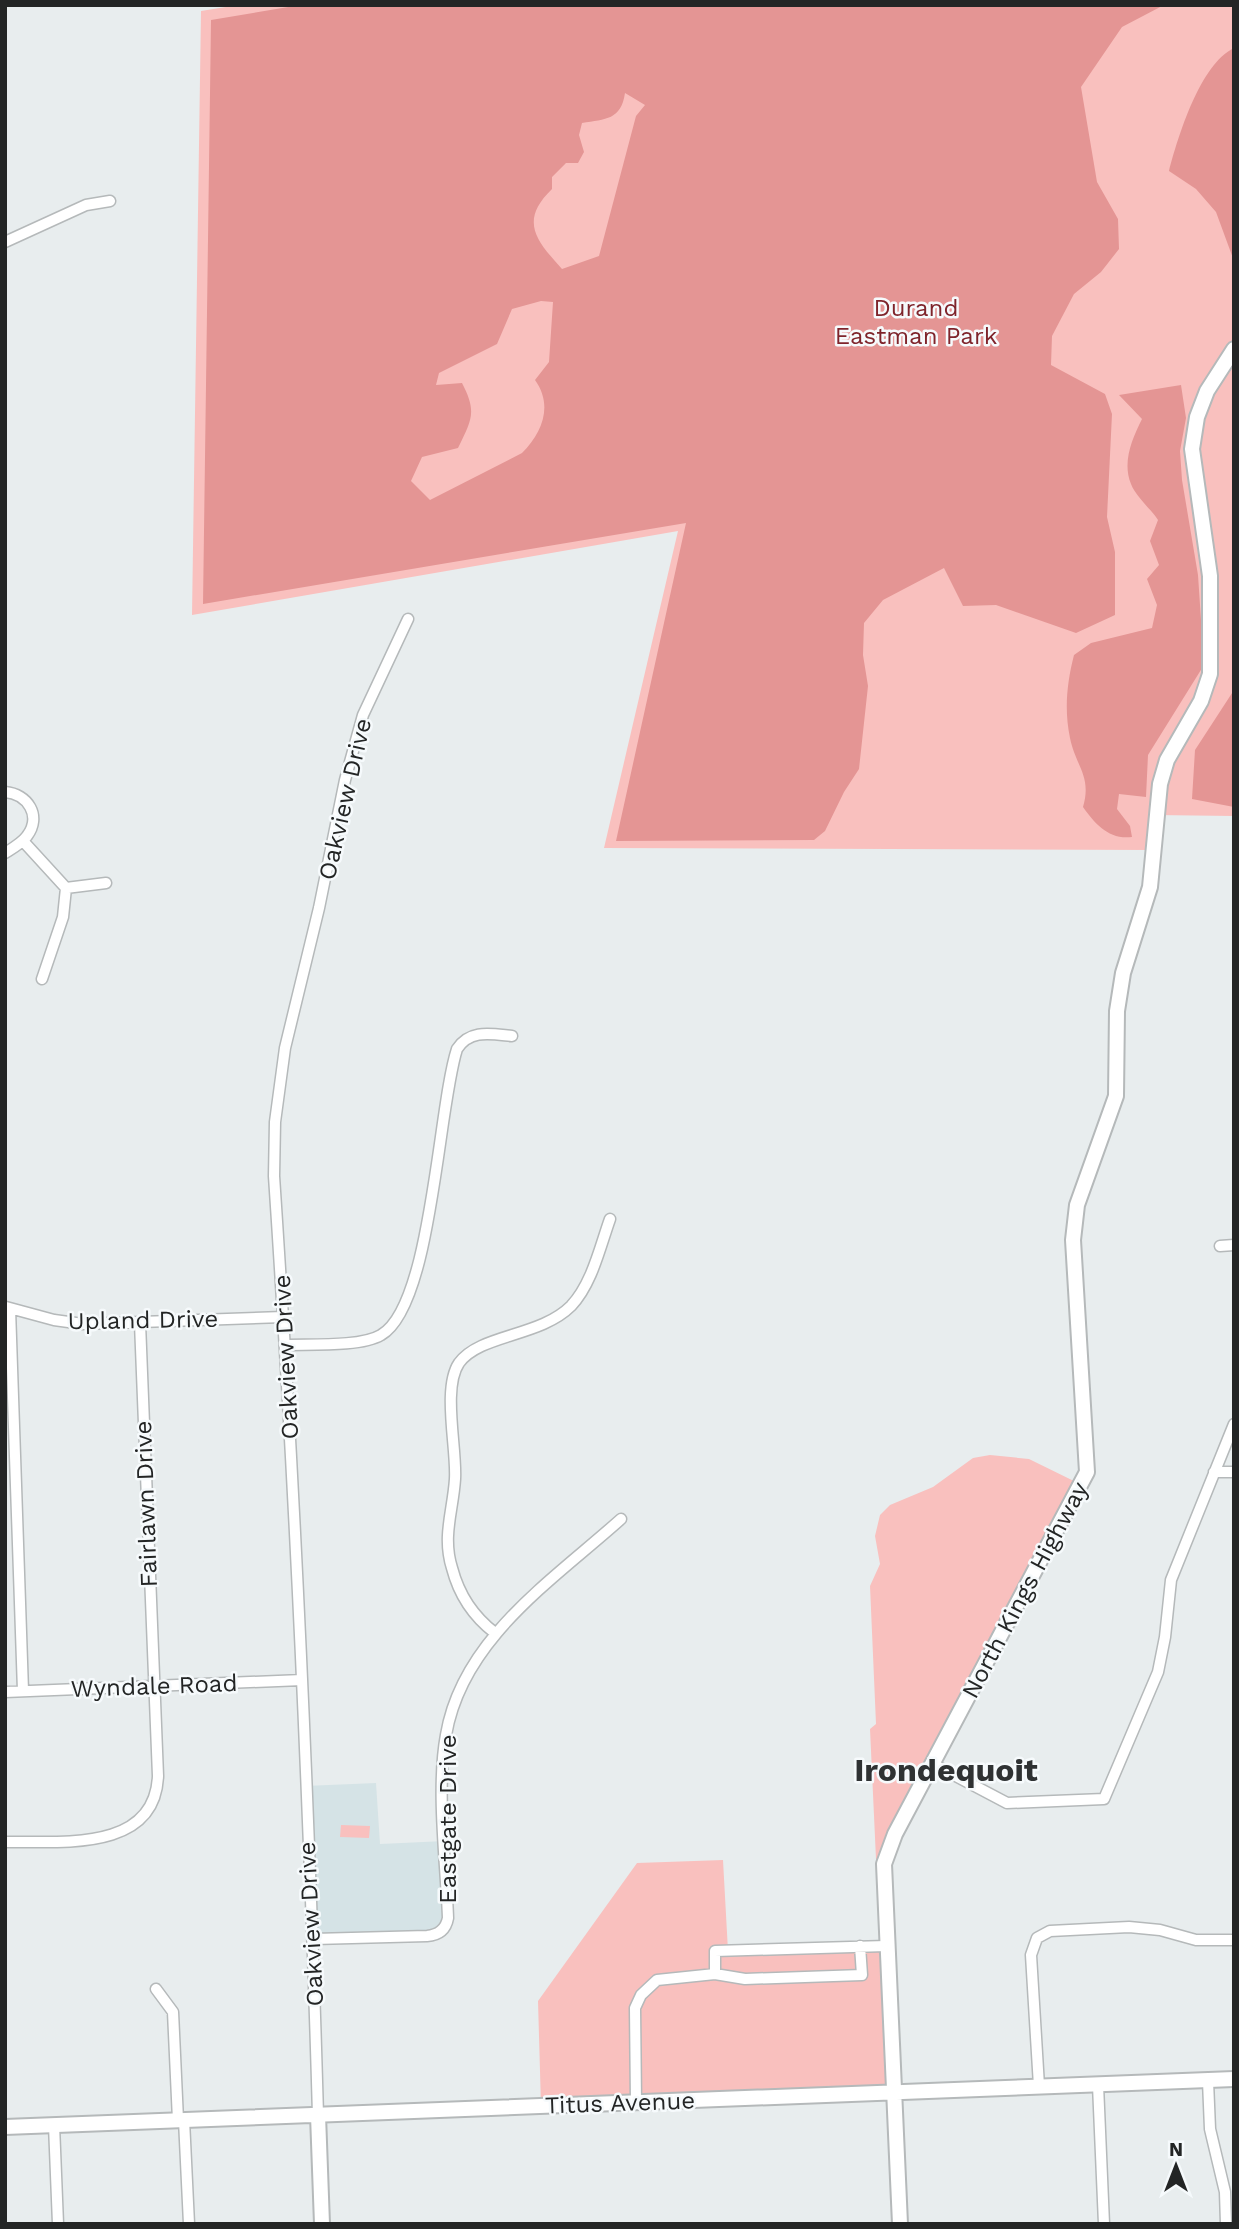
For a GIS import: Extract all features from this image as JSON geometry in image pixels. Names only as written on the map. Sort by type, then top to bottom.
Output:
[{"type":"street","points":[[5,242],[86,205],[110,201]]},
{"type":"street","name":"North Kings Highway","points":[[900,2224],[883,1879],[886,1858],[1087,1472],[1073,1240],[1077,1205],[1116,1096],[1117,1011],[1123,972],[1150,887],[1160,784],[1167,760],[1201,701],[1210,674],[1210,576],[1192,449],[1197,417],[1208,391],[1234,349]]},
{"type":"street","name":"Oakview Drive","points":[[318,2116],[314,1939],[304,1786],[302,1680],[274,1162],[275,1122],[285,1048],[358,731],[408,619]]},
{"type":"street","points":[[5,792],[22,796],[32,809],[32,826],[23,841],[5,853]]},
{"type":"street","points":[[23,841],[66,888],[63,917],[42,979]]},
{"type":"street","points":[[66,888],[106,883]]},
{"type":"street","points":[[285,1345],[374,1338],[394,1324],[425,1241],[457,1049],[462,1042],[475,1035],[512,1036]]},
{"type":"street","points":[[495,1633],[479,1620],[463,1596],[452,1571],[446,1543],[455,1480],[452,1393],[455,1370],[476,1349],[541,1327],[572,1305],[585,1284],[610,1219]]},
{"type":"street","points":[[1220,1246],[1234,1245]]},
{"type":"street","points":[[8,1308],[23,1691]]},
{"type":"street","name":"Upland Drive","points":[[8,1308],[70,1323],[284,1317]]},
{"type":"street","name":"Fairlawn Drive","points":[[5,1842],[96,1839],[129,1828],[146,1813],[158,1785],[140,1323]]},
{"type":"street","points":[[933,1764],[1007,1803],[1104,1799],[1158,1672],[1165,1637],[1169,1586],[1234,1424]]},
{"type":"street","points":[[1214,1472],[1234,1472]]},
{"type":"street","name":"Eastgate Drive","points":[[314,1939],[433,1935],[445,1927],[448,1918],[443,1768],[445,1737],[465,1676],[495,1633],[621,1519]]},
{"type":"street","name":"Wyndale Road","points":[[5,1692],[302,1680]]},
{"type":"street","points":[[1039,2086],[1031,1955],[1037,1938],[1050,1931],[1129,1927],[1160,1930],[1196,1940],[1234,1940]]},
{"type":"street","points":[[636,2102],[635,2008],[648,1986],[665,1978],[715,1973],[745,1979],[862,1975],[860,1946]]},
{"type":"street","points":[[715,1973],[715,1951],[886,1946]]},
{"type":"street","points":[[156,1989],[173,2012],[188,2224]]},
{"type":"street","name":"Titus Avenue","points":[[5,2127],[1234,2079]]},
{"type":"street","points":[[1208,2081],[1210,2129],[1225,2192],[1226,2224]]},
{"type":"street","points":[[1098,2085],[1104,2224]]},
{"type":"street","points":[[318,2116],[322,2224]]},
{"type":"street","points":[[54,2125],[58,2224]]},
{"type":"shaded area","points":[[376,1783],[380,1844],[445,1841],[448,1918],[442,1930],[314,1939],[305,1786]]},
{"type":"green space","name":"Durand Eastman Park","points":[[238,5],[1234,5],[1234,816],[1154,815],[1154,850],[604,848],[678,531],[192,615],[201,11]]},
{"type":"green space","name":"Durand Eastman Park","points":[[300,5],[1164,5],[1122,27],[1081,87],[1097,182],[1118,219],[1119,249],[1101,272],[1074,294],[1052,336],[1051,365],[1105,394],[1112,414],[1107,517],[1115,552],[1115,615],[1076,633],[996,605],[963,606],[944,568],[883,600],[864,623],[863,655],[868,686],[859,769],[825,831],[814,840],[616,841],[686,523],[203,604],[211,20]],"holes":[[[625,93],[645,105],[636,116],[599,256],[562,269],[539,239],[534,221],[536,211],[552,189],[552,177],[566,163],[578,163],[584,152],[579,135],[582,123],[611,117],[620,109]],[[541,301],[553,302],[549,362],[535,380],[544,399],[543,418],[535,436],[522,453],[430,500],[411,481],[422,457],[458,448],[471,416],[470,401],[462,383],[436,385],[439,373],[497,344],[512,309]]]},
{"type":"green space","points":[[1234,48],[1234,261],[1216,212],[1196,189],[1169,171],[1185,121],[1201,85],[1222,56]]},
{"type":"green space","points":[[1181,385],[1186,418],[1180,451],[1182,480],[1198,575],[1204,665],[1148,755],[1146,797],[1119,794],[1117,809],[1130,826],[1132,837],[1116,836],[1103,830],[1083,807],[1086,787],[1068,728],[1068,686],[1074,655],[1091,643],[1152,628],[1157,605],[1147,579],[1159,565],[1150,541],[1158,520],[1136,494],[1128,476],[1128,459],[1142,419],[1119,395]]},
{"type":"green space","points":[[1234,690],[1234,807],[1192,799],[1195,750]]},
{"type":"green space","points":[[990,1455],[1029,1459],[1082,1485],[885,1861],[876,1859],[870,1729],[876,1724],[870,1586],[880,1564],[875,1536],[880,1515],[890,1505],[933,1487],[973,1458]]},
{"type":"green space","points":[[341,1825],[370,1826],[369,1838],[340,1837]]},
{"type":"green space","points":[[723,1860],[728,1951],[886,1944],[892,2092],[541,2106],[538,2001],[637,1863]]},
{"type":"district","name":"Irondequoit","points":[[946,1770]]}]
